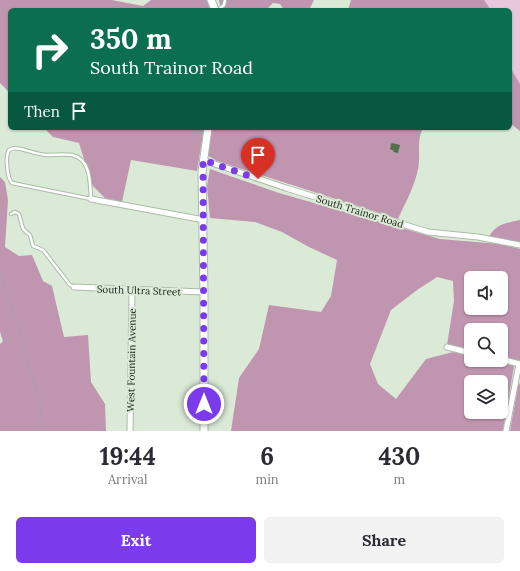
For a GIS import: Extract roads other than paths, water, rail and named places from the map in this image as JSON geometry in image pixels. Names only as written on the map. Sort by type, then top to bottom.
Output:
[{"type":"street","points":[[204,431],[204,220],[202,172],[208,130]]},
{"type":"street","name":"South Trainor Road","points":[[203,160],[286,188],[428,232],[478,237],[520,245]]},
{"type":"street","points":[[91,199],[204,220]]},
{"type":"street","name":"South Ultra Street","points":[[74,288],[204,292]]},
{"type":"street","name":"West Fountain Avenue","points":[[130,431],[132,290]]},
{"type":"street","points":[[447,347],[464,351]]},
{"type":"street","points":[[506,431],[519,364],[508,361]]},
{"type":"lane","points":[[14,148],[40,154],[67,155],[78,158],[83,161],[87,170],[91,199],[12,183],[9,179],[6,155],[7,152],[14,148]]},
{"type":"lane","points":[[11,214],[15,212],[19,214],[23,229],[30,235],[33,246],[43,250],[70,285],[74,288]]}]
